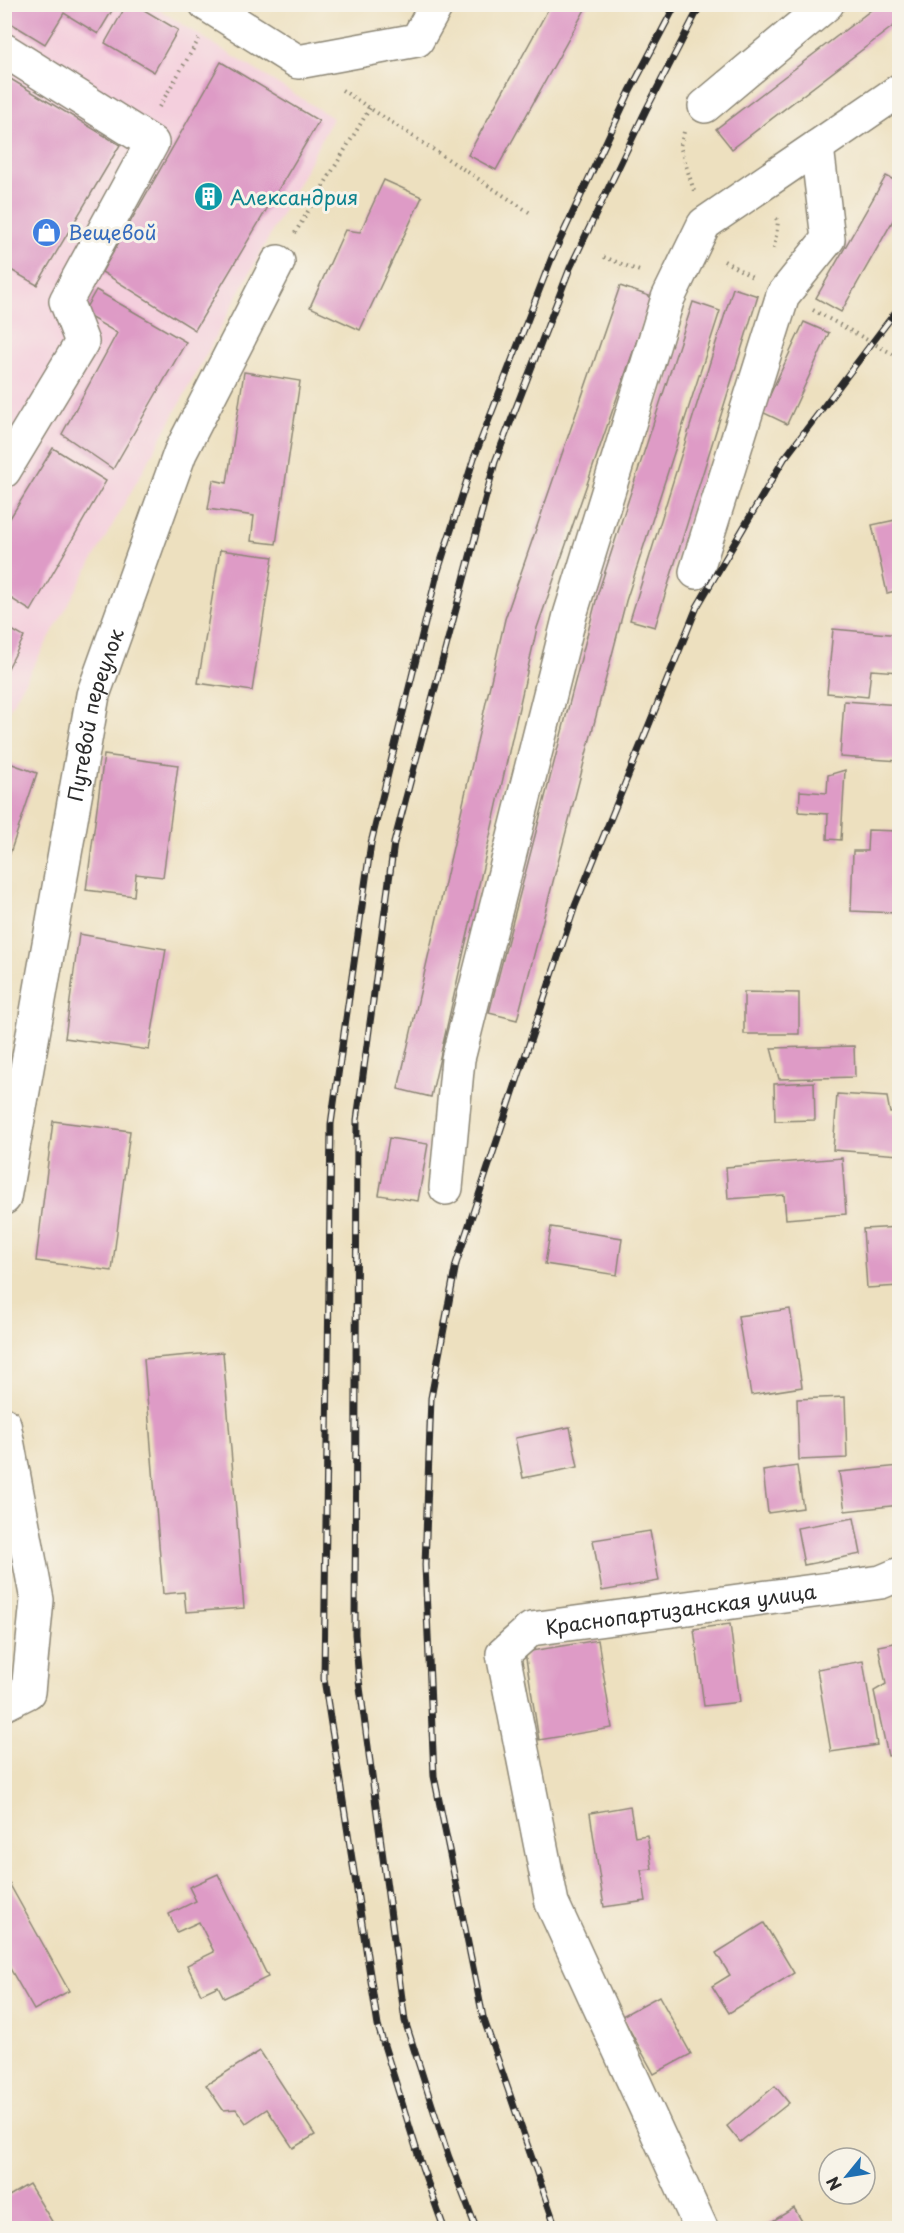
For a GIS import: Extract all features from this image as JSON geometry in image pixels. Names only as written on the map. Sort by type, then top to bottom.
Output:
[{"type":"street","points":[[210,8],[298,62],[417,40],[437,4]]},
{"type":"street","points":[[705,106],[827,4]]},
{"type":"street","points":[[4,50],[152,143],[66,301],[82,342],[4,471]]},
{"type":"street","points":[[446,1188],[458,1059],[570,615],[668,298],[704,224],[900,90]]},
{"type":"street","points":[[696,572],[783,295],[828,239],[817,147]]},
{"type":"street","name":"Путевой переулок","points":[[4,1198],[93,695],[180,453],[278,262]]},
{"type":"street","points":[[4,1424],[37,1600],[28,1692],[4,1704]]},
{"type":"street","name":"Краснопартизанская улица","points":[[701,2229],[552,1903],[503,1654],[531,1629],[881,1582],[900,1574]]},
{"type":"path","points":[[152,143],[157,111],[210,8]]},
{"type":"path","points":[[298,62],[532,214]]},
{"type":"path","points":[[704,224],[680,146],[687,123],[705,106]]},
{"type":"path","points":[[278,262],[370,108]]},
{"type":"path","points":[[760,186],[778,222],[772,263],[783,295]]},
{"type":"path","points":[[604,257],[675,285]]},
{"type":"shaded area","points":[[5,5],[151,5],[333,118],[164,433],[5,717]]},
{"type":"building","points":[[4,4],[116,4],[98,34],[64,13],[45,44],[4,19]]},
{"type":"building","points":[[127,4],[134,4],[178,30],[154,72],[105,43]]},
{"type":"building","points":[[551,4],[588,4],[496,170],[468,155]]},
{"type":"building","points":[[879,4],[900,4],[900,21],[732,149],[716,129]]},
{"type":"building","name":"Александрия","points":[[221,62],[319,121],[195,330],[102,272]]},
{"type":"building","name":"Вещевой","points":[[4,75],[120,145],[37,285],[4,266]]},
{"type":"building","points":[[886,176],[900,183],[900,208],[841,312],[816,298]]},
{"type":"building","points":[[384,180],[422,197],[360,330],[310,307],[345,230],[360,232]]},
{"type":"building","points":[[620,286],[652,297],[537,628],[431,1097],[398,1089],[505,619]]},
{"type":"building","points":[[733,288],[758,296],[655,627],[630,620]]},
{"type":"building","points":[[96,290],[186,342],[113,469],[62,434],[117,333],[83,313]]},
{"type":"building","points":[[693,302],[720,311],[626,601],[517,1020],[489,1013],[598,593]]},
{"type":"building","points":[[804,322],[829,333],[787,424],[762,412]]},
{"type":"building","points":[[244,372],[300,381],[276,544],[251,541],[254,516],[208,509],[213,480],[227,483]]},
{"type":"building","points":[[53,448],[106,481],[31,611],[4,594],[4,528]]},
{"type":"building","points":[[900,519],[900,590],[887,593],[872,525]]},
{"type":"building","points":[[220,550],[273,557],[252,691],[198,683]]},
{"type":"building","points":[[5,626],[24,637],[5,674]]},
{"type":"building","points":[[833,629],[900,635],[900,672],[871,670],[868,697],[827,693]]},
{"type":"building","points":[[844,701],[900,705],[900,761],[840,757]]},
{"type":"building","points":[[104,755],[178,765],[163,877],[136,874],[134,896],[86,890]]},
{"type":"building","points":[[4,761],[37,773],[5,868],[4,868]]},
{"type":"building","points":[[845,770],[841,840],[827,839],[828,814],[799,812],[800,791],[827,793],[828,775]]},
{"type":"building","points":[[868,830],[899,831],[896,913],[851,911],[853,851],[867,851]]},
{"type":"building","points":[[79,934],[166,949],[149,1050],[65,1038]]},
{"type":"building","points":[[744,992],[799,993],[799,1034],[744,1034]]},
{"type":"building","points":[[854,1046],[855,1077],[779,1079],[771,1048]]},
{"type":"building","points":[[814,1082],[815,1120],[775,1121],[774,1084]]},
{"type":"building","points":[[837,1094],[887,1097],[890,1113],[900,1112],[900,1155],[833,1150]]},
{"type":"building","points":[[53,1121],[130,1131],[112,1271],[36,1261]]},
{"type":"building","points":[[389,1138],[428,1144],[418,1201],[379,1195]]},
{"type":"building","points":[[842,1158],[846,1214],[786,1219],[784,1195],[728,1199],[726,1167]]},
{"type":"building","points":[[551,1227],[622,1238],[617,1275],[545,1264]]},
{"type":"building","points":[[900,1227],[900,1286],[867,1288],[863,1229]]},
{"type":"building","points":[[790,1309],[802,1387],[751,1395],[738,1316]]},
{"type":"building","points":[[223,1352],[244,1608],[186,1612],[184,1592],[163,1594],[144,1359]]},
{"type":"building","points":[[845,1397],[847,1458],[799,1460],[797,1399]]},
{"type":"building","points":[[570,1427],[578,1467],[523,1478],[515,1438]]},
{"type":"building","points":[[797,1466],[803,1508],[768,1513],[763,1471]]},
{"type":"building","points":[[900,1466],[900,1505],[845,1511],[839,1472]]},
{"type":"building","points":[[854,1518],[861,1554],[804,1565],[797,1528]]},
{"type":"building","points":[[650,1531],[659,1581],[602,1591],[593,1540]]},
{"type":"building","points":[[730,1624],[740,1702],[704,1706],[694,1629]]},
{"type":"building","points":[[598,1640],[612,1728],[539,1740],[525,1652]]},
{"type":"building","points":[[900,1642],[900,1754],[888,1756],[874,1691],[886,1684],[878,1646]]},
{"type":"building","points":[[863,1661],[877,1745],[831,1752],[817,1669]]},
{"type":"building","points":[[630,1806],[635,1837],[647,1835],[652,1869],[641,1870],[646,1901],[604,1907],[590,1813]]},
{"type":"building","points":[[218,1874],[268,1977],[224,1998],[218,1986],[201,1994],[187,1965],[214,1952],[199,1922],[177,1932],[169,1914],[196,1901],[189,1887]]},
{"type":"building","points":[[9,1883],[69,1991],[34,2010],[4,1958],[4,1885]]},
{"type":"building","points":[[764,1923],[794,1973],[729,2013],[712,1986],[730,1975],[716,1953]]},
{"type":"building","points":[[659,1996],[691,2054],[654,2074],[622,2016]]},
{"type":"building","points":[[260,2051],[315,2135],[293,2148],[267,2109],[246,2123],[236,2109],[223,2110],[206,2085]]},
{"type":"building","points":[[775,2086],[789,2103],[740,2142],[727,2126]]},
{"type":"building","points":[[29,2184],[56,2228],[4,2228],[4,2199]]},
{"type":"building","points":[[794,2208],[806,2228],[761,2228]]},
{"type":"railway","points":[[444,2228],[422,2167],[378,2026],[324,1679],[331,1124],[371,843],[437,574],[474,458],[552,257],[630,91],[676,4]]},
{"type":"railway","points":[[476,2228],[448,2155],[405,2021],[359,1680],[355,1634],[357,1120],[394,843],[495,462],[570,268],[646,110],[701,4]]},
{"type":"railway","points":[[556,2228],[483,2017],[434,1776],[425,1565],[431,1398],[456,1264],[575,906],[697,607],[784,459],[900,306]]},
{"type":"place","name":"Александрия","points":[[209,197]]},
{"type":"place","name":"Вещевой","points":[[47,232]]}]
